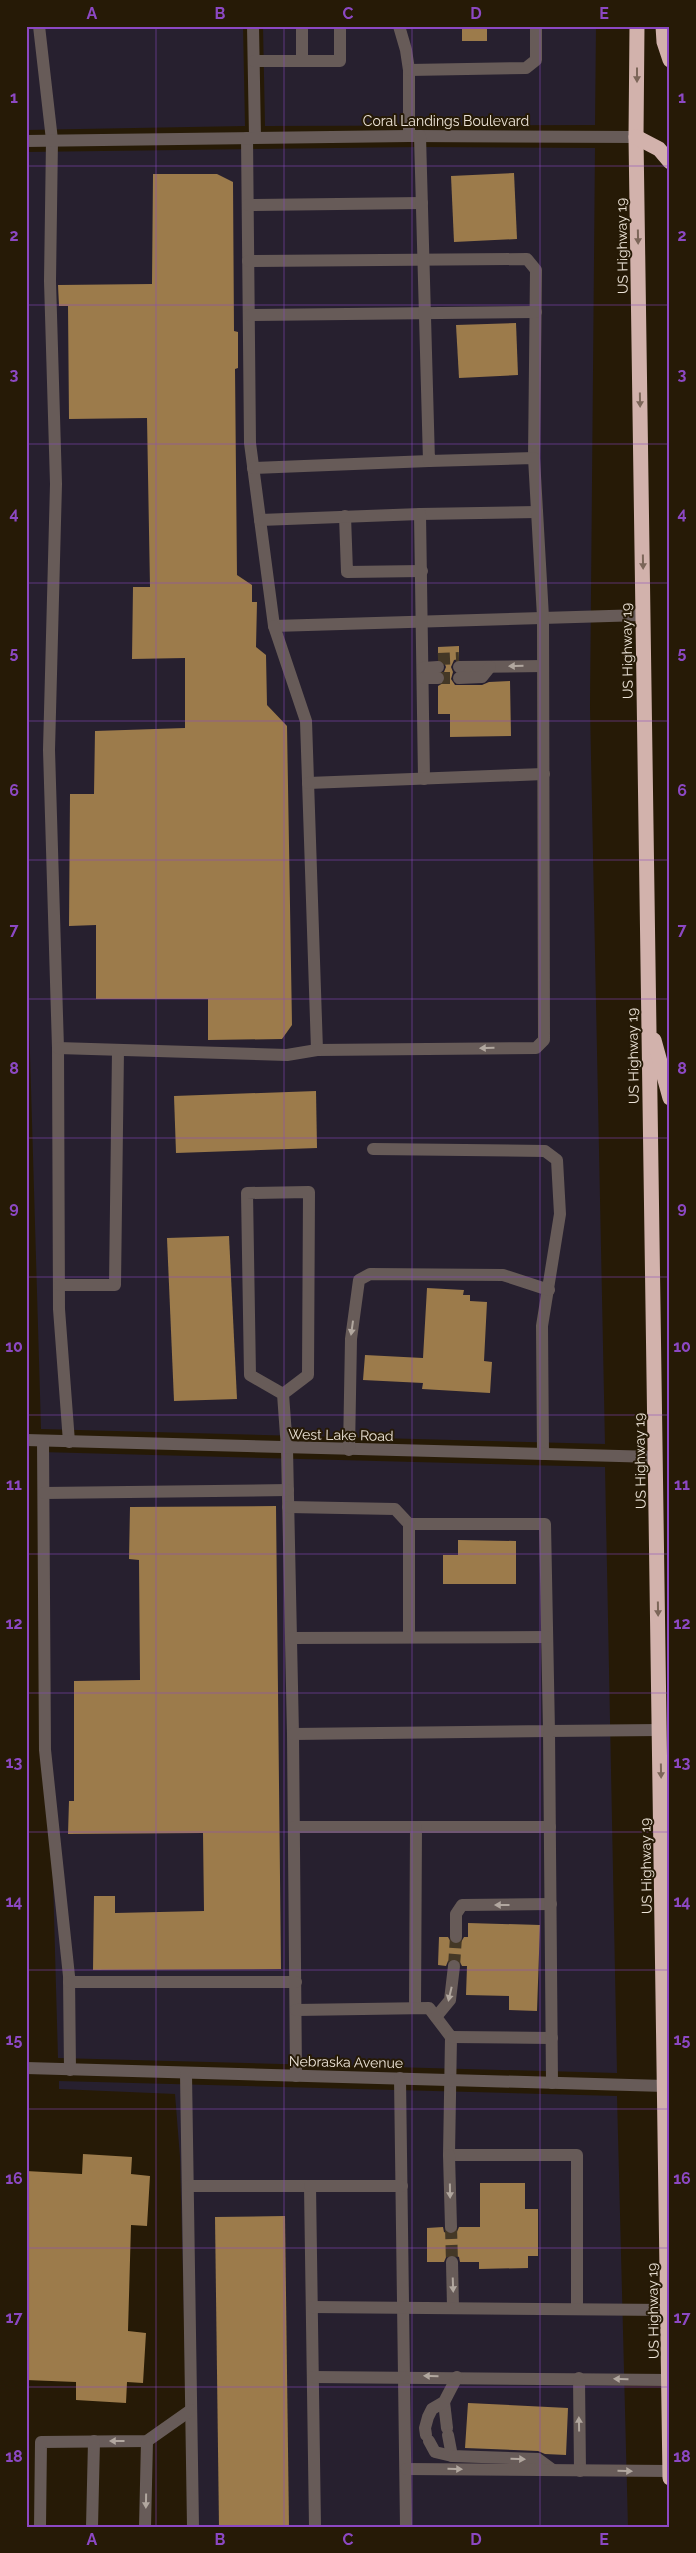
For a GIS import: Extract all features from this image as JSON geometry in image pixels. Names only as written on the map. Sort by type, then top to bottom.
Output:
[{"type":"highway","name":"US Highway 19","points":[[637,26],[636,137],[670,2478]]},
{"type":"highway","points":[[663,26],[664,42],[670,60]]},
{"type":"highway","points":[[636,137],[659,149],[670,162]]},
{"type":"highway","points":[[648,1017],[670,1098]]},
{"type":"street","points":[[39,26],[52,140],[50,281],[56,484],[49,750],[58,1048],[59,1309],[69,1442]]},
{"type":"street","points":[[253,26],[254,62],[248,205],[250,443],[274,626],[306,721],[317,1050]]},
{"type":"street","points":[[302,26],[302,61]]},
{"type":"street","points":[[254,62],[340,61],[340,26]]},
{"type":"street","points":[[399,26],[406,50],[409,70],[422,203],[429,461]]},
{"type":"street","points":[[409,70],[526,68],[536,60],[536,26]]},
{"type":"street","name":"Coral Landings Boulevard","points":[[26,141],[415,136],[636,137]]},
{"type":"street","points":[[248,205],[422,203]]},
{"type":"street","points":[[58,1048],[287,1055],[317,1050],[536,1048],[544,1040],[543,617],[534,458],[536,270],[527,259],[248,261]]},
{"type":"street","points":[[249,315],[536,312]]},
{"type":"street","points":[[253,468],[534,458]]},
{"type":"street","points":[[260,520],[345,516],[538,512]]},
{"type":"street","points":[[420,514],[424,668],[424,778]]},
{"type":"street","points":[[345,516],[347,572],[422,571]]},
{"type":"street","points":[[274,626],[643,615]]},
{"type":"street","points":[[490,667],[482,677],[459,668],[482,658],[490,667],[543,666]]},
{"type":"street","points":[[424,668],[438,668],[424,668]]},
{"type":"street","points":[[308,783],[544,774]]},
{"type":"street","points":[[60,1285],[115,1286],[118,1050]]},
{"type":"street","points":[[373,1149],[545,1151],[557,1160],[560,1214],[542,1326],[542,1454]]},
{"type":"street","points":[[309,1192],[308,1375],[283,1394],[250,1376],[247,1193],[309,1192]]},
{"type":"street","points":[[349,1450],[351,1339],[359,1280],[370,1274],[503,1275],[549,1290]]},
{"type":"street","points":[[283,1394],[287,1448],[293,1734],[296,2076]]},
{"type":"street","name":"West Lake Road","points":[[26,1440],[656,1457]]},
{"type":"street","points":[[43,1441],[45,1750],[69,1982],[70,2070]]},
{"type":"street","points":[[44,1494],[288,1490]]},
{"type":"street","points":[[288,1507],[395,1509],[409,1524],[409,1637]]},
{"type":"street","points":[[409,1524],[545,1524],[552,2082]]},
{"type":"street","points":[[291,1638],[547,1637]]},
{"type":"street","points":[[293,1734],[660,1730]]},
{"type":"street","points":[[294,1827],[550,1827]]},
{"type":"street","points":[[415,2008],[416,1827]]},
{"type":"street","points":[[456,1937],[456,1914],[462,1905],[551,1904]]},
{"type":"street","points":[[436,2017],[450,2000],[454,1966]]},
{"type":"street","points":[[69,1982],[296,1982]]},
{"type":"street","points":[[296,2010],[429,2008],[451,2037],[448,2079],[451,2227]]},
{"type":"street","points":[[451,2037],[552,2038]]},
{"type":"street","name":"Nebraska Avenue","points":[[26,2068],[665,2086]]},
{"type":"street","points":[[186,2074],[193,2527]]},
{"type":"street","points":[[400,2078],[406,2527]]},
{"type":"street","points":[[449,2155],[576,2155],[577,2309]]},
{"type":"street","points":[[188,2186],[402,2186]]},
{"type":"street","points":[[310,2186],[315,2527]]},
{"type":"street","points":[[452,2262],[453,2307]]},
{"type":"street","points":[[312,2307],[669,2310]]},
{"type":"street","points":[[313,2377],[404,2376],[670,2380]]},
{"type":"street","points":[[457,2377],[444,2402],[432,2409],[428,2417],[425,2428],[427,2438],[435,2452],[452,2456],[538,2459],[553,2470]]},
{"type":"street","points":[[579,2378],[580,2470]]},
{"type":"street","points":[[444,2402],[452,2456]]},
{"type":"street","points":[[40,2527],[41,2442],[147,2441],[191,2410]]},
{"type":"street","points":[[92,2527],[94,2441]]},
{"type":"street","points":[[145,2527],[147,2441]]},
{"type":"street","points":[[406,2469],[670,2471]]},
{"type":"shaded area","points":[[26,26],[243,26],[245,126],[26,130]]},
{"type":"shaded area","points":[[263,26],[596,26],[595,125],[265,126]]},
{"type":"shaded area","points":[[420,147],[595,148],[590,707],[605,1444],[41,1429],[26,917],[26,152]]},
{"type":"shaded area","points":[[41,1452],[605,1467],[617,2073],[58,2058]]},
{"type":"shaded area","points":[[59,2081],[617,2096],[628,2527],[189,2527],[180,2157],[175,2094],[59,2089]]},
{"type":"building","points":[[462,26],[487,26],[487,41],[462,41]]},
{"type":"building","points":[[514,173],[517,239],[454,242],[451,176]]},
{"type":"building","points":[[153,174],[217,174],[233,182],[234,331],[238,332],[238,368],[235,369],[237,575],[252,585],[252,602],[257,602],[256,647],[266,655],[267,705],[287,726],[292,1025],[282,1039],[208,1040],[208,999],[96,999],[96,925],[69,926],[70,794],[94,794],[95,731],[185,728],[185,658],[132,659],[133,587],[150,587],[147,418],[69,419],[68,306],[59,306],[58,285],[152,284]]},
{"type":"building","points":[[516,323],[518,375],[459,378],[456,325]]},
{"type":"building","points":[[459,646],[459,659],[454,660],[451,667],[453,672],[451,679],[455,685],[482,685],[489,682],[510,681],[511,736],[450,737],[450,714],[438,714],[438,686],[445,682],[444,672],[446,667],[444,662],[438,659],[438,647]]},
{"type":"building","points":[[316,1091],[317,1148],[176,1153],[174,1096]]},
{"type":"building","points":[[229,1236],[237,1399],[174,1401],[167,1238]]},
{"type":"building","points":[[427,1288],[464,1290],[463,1295],[470,1295],[470,1301],[487,1302],[484,1361],[492,1362],[490,1393],[422,1389],[423,1383],[363,1380],[365,1355],[423,1358]]},
{"type":"building","points":[[276,1506],[281,1969],[93,1970],[94,1896],[115,1896],[115,1913],[204,1911],[203,1833],[68,1834],[69,1801],[74,1801],[74,1681],[140,1680],[139,1560],[129,1559],[130,1507]]},
{"type":"building","points":[[458,1540],[516,1541],[516,1584],[443,1584],[443,1555],[458,1555]]},
{"type":"building","points":[[468,1923],[540,1925],[537,2011],[509,2010],[509,1996],[466,1995],[467,1966],[462,1966],[459,1960],[454,1958],[448,1961],[446,1966],[438,1965],[439,1937],[448,1937],[452,1944],[460,1944],[464,1937],[468,1937]]},
{"type":"building","points":[[83,2154],[132,2157],[131,2174],[150,2176],[147,2226],[131,2225],[128,2331],[146,2333],[143,2383],[127,2382],[126,2403],[76,2400],[76,2382],[26,2380],[26,2171],[82,2174]]},
{"type":"building","points":[[480,2183],[525,2183],[525,2209],[538,2209],[538,2256],[528,2256],[528,2268],[479,2269],[479,2262],[460,2262],[459,2257],[452,2254],[447,2255],[444,2262],[427,2262],[427,2228],[443,2227],[444,2232],[451,2235],[456,2234],[459,2227],[480,2227]]},
{"type":"building","points":[[285,2216],[289,2527],[219,2527],[215,2217]]},
{"type":"building","points":[[468,2403],[568,2408],[566,2455],[545,2454],[538,2451],[465,2448]]},
{"type":"tunnel","points":[[438,659],[459,658]]},
{"type":"tunnel","points":[[438,678],[459,678]]},
{"type":"tunnel","points":[[454,1966],[456,1937]]},
{"type":"tunnel","points":[[451,2227],[452,2262]]}]
